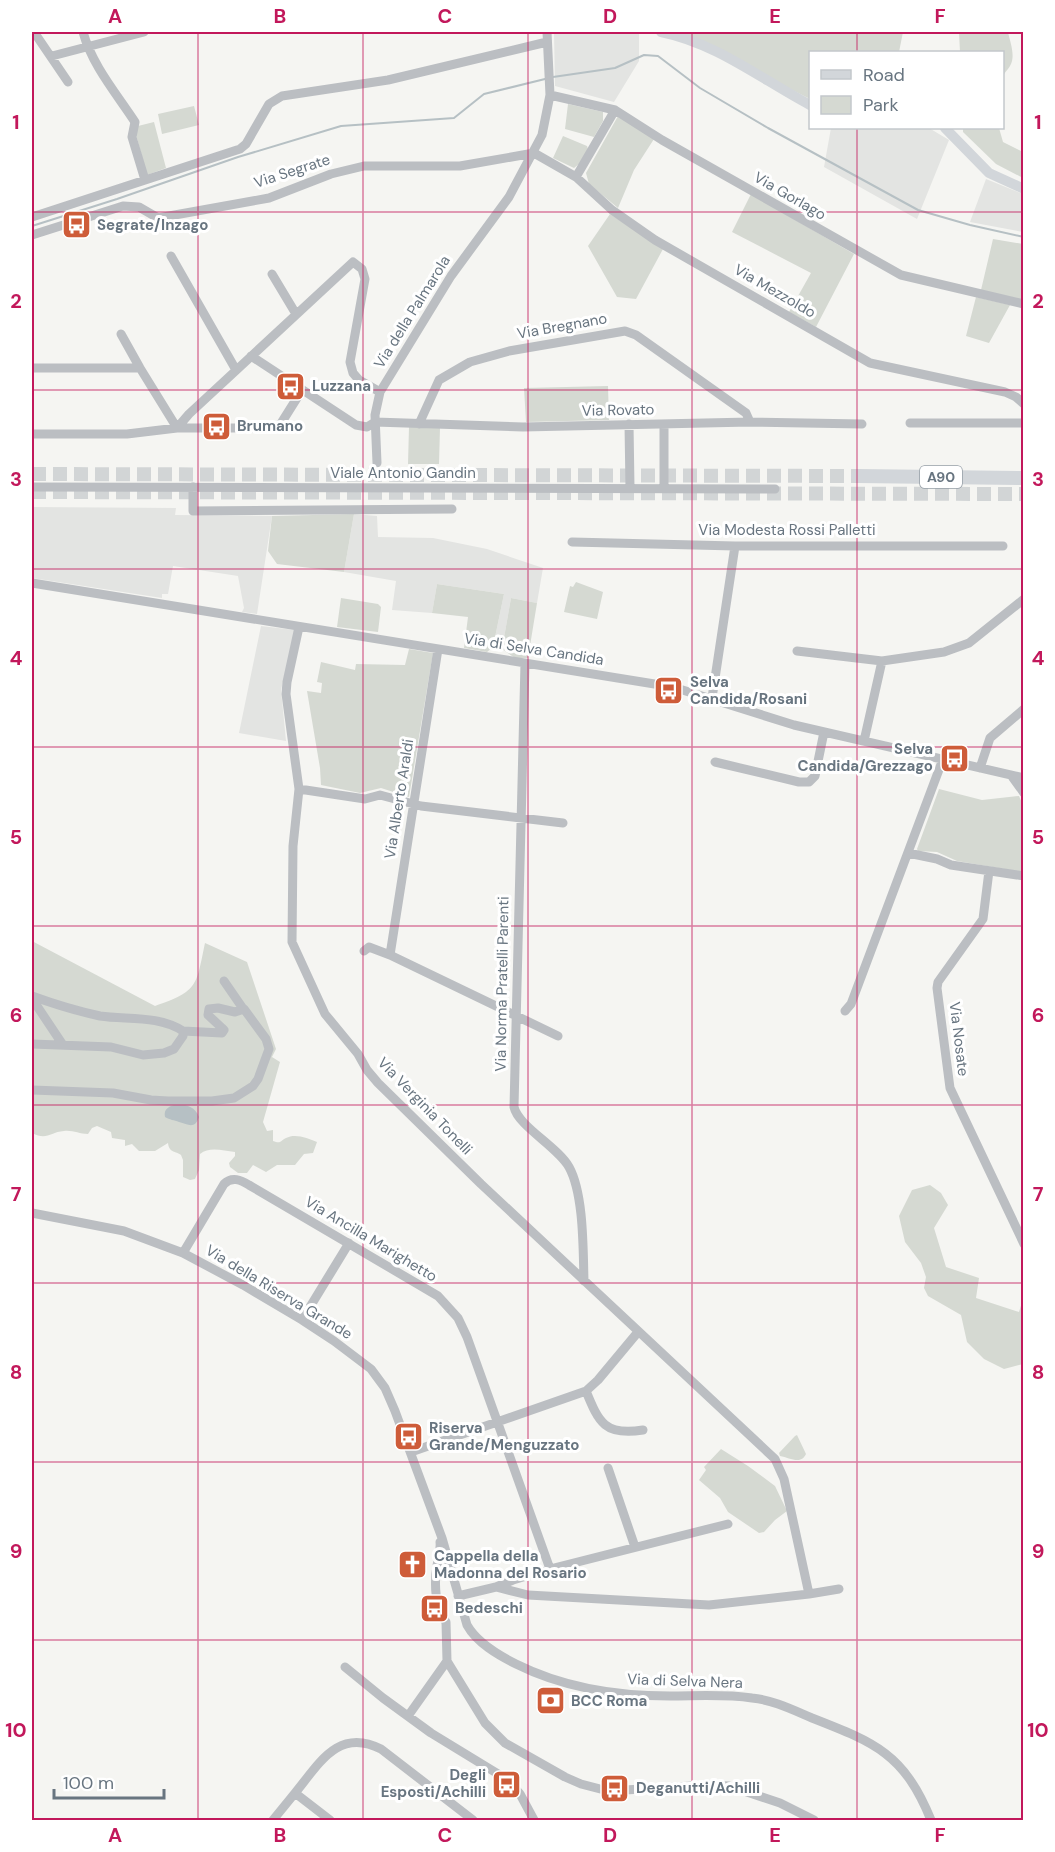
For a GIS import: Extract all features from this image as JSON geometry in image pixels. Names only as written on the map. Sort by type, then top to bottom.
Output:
[{"type":"highway","name":"A90","points":[[858,476],[1023,478]]},
{"type":"main road","points":[[661,32],[683,37],[707,47],[761,75],[809,104]]},
{"type":"main road","points":[[946,129],[989,173],[1023,189]]},
{"type":"street","points":[[34,32],[68,82]]},
{"type":"street","points":[[83,32],[87,47],[135,122],[132,137],[144,180]]},
{"type":"street","points":[[52,56],[144,32]]},
{"type":"street","name":"Via della Palmarola","points":[[177,429],[189,414],[349,264],[354,262],[361,267],[365,282],[350,363],[353,373],[359,380],[380,392],[440,293],[473,244],[503,206],[534,153],[545,125],[550,95],[547,32]]},
{"type":"street","points":[[32,217],[241,149],[269,104],[282,96],[382,81],[547,42]]},
{"type":"street","name":"Via Gorlago","points":[[550,95],[615,110],[662,140],[901,275],[1023,304]]},
{"type":"street","points":[[576,177],[615,110]]},
{"type":"street","name":"Via Mezzoldo","points":[[534,153],[576,177],[612,210],[655,240],[867,362],[1005,392],[1016,397],[1023,404]]},
{"type":"street","name":"Via Segrate","points":[[32,235],[123,206],[139,207],[158,218],[269,198],[331,174],[364,166],[460,166],[534,153]]},
{"type":"street","points":[[171,256],[236,370]]},
{"type":"street","points":[[272,274],[296,314]]},
{"type":"street","name":"Via Bregnano","points":[[419,424],[439,380],[470,362],[509,351],[623,331],[636,335],[736,406],[747,415],[750,422]]},
{"type":"street","points":[[122,334],[177,429]]},
{"type":"street","name":"Via Rovato","points":[[251,356],[358,426],[368,427],[375,422],[524,427],[750,422],[862,424]]},
{"type":"street","points":[[32,368],[140,368]]},
{"type":"street","points":[[32,434],[128,434],[177,429],[276,428],[302,390]]},
{"type":"street","points":[[377,462],[375,422],[380,392]]},
{"type":"street","points":[[910,423],[1023,423]]},
{"type":"street","points":[[629,424],[630,488]]},
{"type":"street","points":[[664,424],[664,488]]},
{"type":"street","name":"Viale Antonio Gandin","points":[[32,487],[775,489]]},
{"type":"street","points":[[193,487],[193,511],[452,508]]},
{"type":"street","name":"Via Modesta Rossi Palletti","points":[[572,542],[735,546],[1003,546]]},
{"type":"street","points":[[712,698],[735,546]]},
{"type":"street","name":"Via di Selva Candida","points":[[32,583],[663,685],[824,732],[1023,778]]},
{"type":"street","points":[[797,651],[882,662],[944,652],[966,645],[1023,599]]},
{"type":"street","name":"Via Verginia Tonelli","points":[[300,627],[286,688],[299,789],[293,846],[292,942],[325,1014],[358,1054],[378,1083],[481,1184],[778,1462],[784,1479],[809,1594]]},
{"type":"street","name":"Via Alberto Araldi","points":[[390,955],[438,649]]},
{"type":"street","points":[[864,741],[882,662]]},
{"type":"street","name":"Via Norma Pratelli Parenti","points":[[525,663],[515,1110],[520,1119],[567,1163],[575,1181],[584,1281]]},
{"type":"street","points":[[980,768],[990,738],[1023,709]]},
{"type":"street","points":[[715,762],[799,782],[809,782],[815,776],[824,732]]},
{"type":"street","points":[[845,1011],[851,1004],[943,759]]},
{"type":"street","points":[[1011,775],[1023,793]]},
{"type":"street","points":[[299,789],[365,799],[380,795],[412,804],[563,823]]},
{"type":"street","points":[[908,853],[937,859],[951,865],[1023,876]]},
{"type":"street","name":"Via Nosate","points":[[989,871],[983,919],[938,982],[937,988],[950,1088],[1023,1244]]},
{"type":"street","points":[[364,951],[369,947],[390,955],[558,1036]]},
{"type":"street","points":[[32,1090],[113,1093],[151,1100],[220,1101],[234,1098],[253,1086],[272,1051],[266,1039],[224,981]]},
{"type":"street","points":[[33,996],[99,1016],[158,1021],[183,1031],[222,1033],[224,1030],[208,1015],[209,1009],[218,1008],[235,1012],[244,1010]]},
{"type":"street","points":[[33,996],[35,1003],[63,1045]]},
{"type":"street","points":[[32,1044],[111,1047],[122,1048],[138,1055],[152,1054],[174,1049],[183,1036],[183,1031]]},
{"type":"street","name":"Via Ancilla Marighetto","points":[[183,1253],[226,1181],[232,1179],[242,1181],[427,1288],[453,1311],[465,1331],[550,1569]]},
{"type":"street","name":"Via della Riserva Grande","points":[[32,1214],[124,1231],[183,1253],[302,1320],[357,1357],[379,1379],[391,1400],[451,1570]]},
{"type":"street","points":[[302,1320],[349,1243]]},
{"type":"street","points":[[411,1452],[586,1391],[638,1332]]},
{"type":"street","points":[[586,1391],[596,1415],[603,1424],[625,1431],[644,1430]]},
{"type":"street","points":[[608,1468],[635,1547]]},
{"type":"street","points":[[458,1596],[496,1587],[550,1569],[728,1524]]},
{"type":"street","name":"Via della Riserva Grande","points":[[438,1531],[440,1548],[436,1573],[439,1607],[446,1623],[447,1661]]},
{"type":"street","points":[[436,1573],[440,1569],[451,1570]]},
{"type":"street","name":"Via di Selva Nera","points":[[451,1570],[464,1617],[473,1634],[496,1653],[531,1671],[593,1690],[621,1694],[758,1698],[776,1704],[860,1737],[881,1749],[904,1771],[918,1793],[931,1821]]},
{"type":"street","points":[[496,1587],[528,1594],[709,1605],[839,1589]]},
{"type":"street","points":[[446,1623],[464,1617]]},
{"type":"street","points":[[408,1716],[447,1661],[478,1714],[493,1733],[512,1747],[570,1779],[596,1789],[613,1791],[709,1785],[732,1786],[780,1803],[814,1821]]},
{"type":"street","points":[[345,1667],[446,1743],[508,1780],[517,1789],[534,1821]]},
{"type":"street","points":[[273,1821],[331,1750],[345,1743],[366,1743],[381,1749],[473,1821]]},
{"type":"street","points":[[296,1793],[330,1821]]},
{"type":"shaded area","points":[[554,32],[639,34],[639,61],[614,102],[555,86]]},
{"type":"shaded area","points":[[831,129],[931,129],[949,140],[917,219],[824,167]]},
{"type":"shaded area","points":[[986,179],[1023,194],[1023,232],[970,222]]},
{"type":"shaded area","points":[[32,507],[176,508],[175,515],[272,516],[257,614],[242,612],[244,608],[238,576],[173,566],[168,594],[162,594],[162,598],[32,578]]},
{"type":"shaded area","points":[[354,514],[377,516],[378,537],[433,538],[487,549],[543,568],[537,603],[511,598],[502,649],[493,647],[504,594],[437,584],[432,613],[392,610],[396,581],[344,572]]},
{"type":"shaded area","points":[[261,626],[295,630],[281,690],[286,741],[239,733]]},
{"type":"shaded area","points":[[178,1104],[188,1106],[195,1111],[199,1117],[194,1125],[165,1117],[166,1109]]},
{"type":"green space","points":[[677,32],[903,32],[899,51],[809,51],[809,98]]},
{"type":"green space","points":[[959,32],[1008,32],[1012,62],[1004,76],[1004,51],[960,51]]},
{"type":"green space","points":[[568,104],[603,112],[603,121],[594,137],[565,129]]},
{"type":"green space","points":[[194,106],[199,125],[162,134],[158,114]]},
{"type":"green space","points":[[618,116],[654,139],[634,170],[618,208],[589,184],[586,173]]},
{"type":"green space","points":[[154,122],[166,168],[147,175],[134,127]]},
{"type":"green space","points":[[963,129],[999,129],[1003,142],[1023,152],[1023,178],[996,164],[963,132]]},
{"type":"green space","points":[[563,136],[587,146],[588,149],[574,168],[553,158]]},
{"type":"green space","points":[[751,194],[854,254],[816,327],[789,312],[811,273],[732,232]]},
{"type":"green space","points":[[610,214],[663,249],[636,299],[617,297],[588,246]]},
{"type":"green space","points":[[993,239],[1023,244],[1023,300],[981,290]]},
{"type":"green space","points":[[976,297],[1010,305],[989,343],[966,336]]},
{"type":"green space","points":[[608,386],[609,420],[526,422],[524,388]]},
{"type":"green space","points":[[409,427],[440,428],[439,464],[408,464]]},
{"type":"green space","points":[[354,514],[344,572],[277,564],[268,551],[272,516]]},
{"type":"green space","points":[[576,582],[603,592],[597,619],[564,612],[570,586],[573,587]]},
{"type":"green space","points":[[437,584],[504,594],[493,647],[487,652],[464,648],[468,617],[432,613]]},
{"type":"green space","points":[[341,598],[378,604],[381,607],[378,632],[337,627]]},
{"type":"green space","points":[[511,598],[537,603],[528,658],[515,658],[502,649]]},
{"type":"green space","points":[[409,649],[433,653],[409,797],[381,788],[360,793],[321,785],[307,691],[321,693],[322,683],[317,682],[321,662],[355,670],[356,664],[405,665]]},
{"type":"green space","points":[[939,789],[982,800],[1019,796],[1023,805],[1023,872],[957,861],[937,852],[918,851]]},
{"type":"green space","points":[[32,941],[155,1006],[180,996],[193,985],[200,968],[205,943],[247,962],[276,1049],[272,1057],[280,1062],[263,1122],[267,1131],[273,1130],[273,1141],[279,1142],[297,1136],[317,1142],[313,1153],[304,1154],[295,1165],[277,1165],[266,1172],[253,1165],[247,1173],[238,1173],[230,1167],[229,1163],[235,1156],[235,1152],[208,1150],[200,1154],[199,1170],[195,1179],[190,1180],[183,1177],[181,1155],[171,1150],[168,1143],[155,1151],[139,1151],[132,1144],[125,1146],[125,1140],[112,1138],[111,1132],[97,1126],[92,1128],[88,1134],[67,1131],[41,1136],[32,1133]]},
{"type":"green space","points":[[930,1185],[941,1193],[948,1205],[934,1228],[946,1267],[979,1278],[976,1298],[1019,1312],[1023,1299],[1023,1364],[1004,1369],[984,1359],[967,1342],[961,1315],[928,1296],[924,1288],[926,1277],[921,1263],[905,1242],[899,1216],[912,1190]]},
{"type":"green space","points":[[797,1435],[806,1454],[804,1457],[795,1460],[780,1456],[779,1453]]},
{"type":"green space","points":[[721,1449],[775,1486],[787,1511],[764,1532],[759,1533],[728,1512],[720,1498],[699,1480],[706,1470],[704,1467]]},
{"type":"waterway","points":[[553,77],[615,68],[644,55],[658,56],[700,88],[918,210],[1024,237]]},
{"type":"waterway","points":[[32,226],[238,157],[341,126],[454,118],[484,94],[545,79]]},
{"type":"tunnel","points":[[32,474],[858,476]]},
{"type":"tunnel","points":[[32,492],[1024,494]]},
{"type":"place","name":"Segrate/Inzago","points":[[76,225]]},
{"type":"place","name":"Luzzana","points":[[291,386]]},
{"type":"place","name":"Brumano","points":[[216,426]]},
{"type":"place","name":"Selva Candida/Rosani","points":[[669,691]]},
{"type":"place","name":"Selva Candida/Grezzago","points":[[954,758]]},
{"type":"place","name":"Riserva Grande/Menguzzato","points":[[408,1437]]},
{"type":"place","name":"Cappella della Madonna del Rosario","points":[[413,1565]]},
{"type":"place","name":"Bedeschi","points":[[434,1608]]},
{"type":"place","name":"BCC Roma","points":[[550,1701]]},
{"type":"place","name":"Degli Esposti/Achilli","points":[[507,1784]]},
{"type":"place","name":"Deganutti/Achilli","points":[[615,1788]]}]
